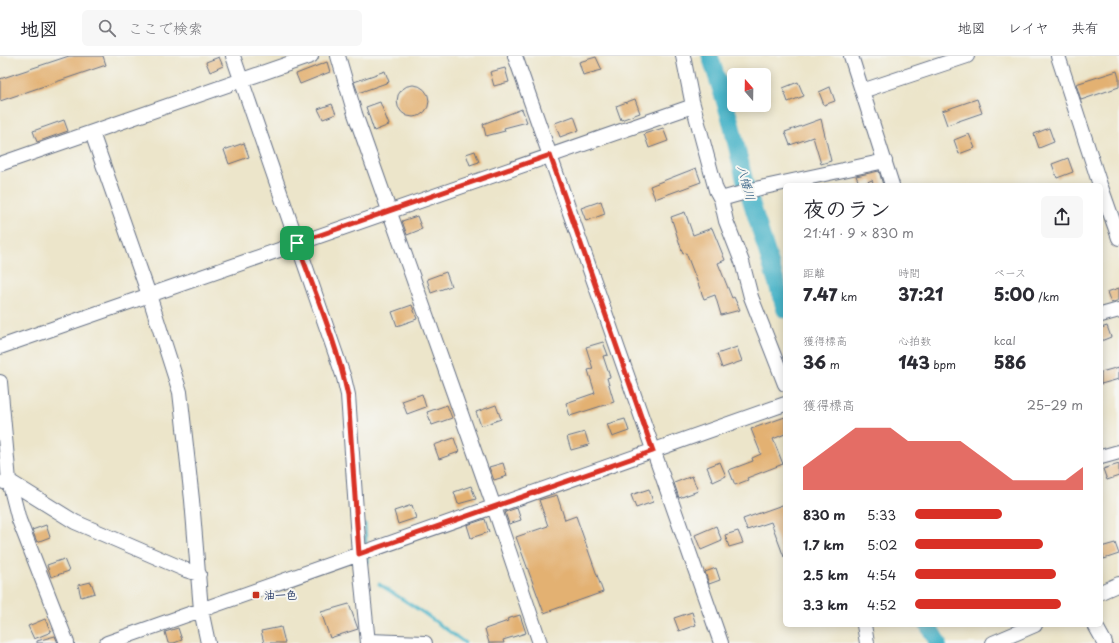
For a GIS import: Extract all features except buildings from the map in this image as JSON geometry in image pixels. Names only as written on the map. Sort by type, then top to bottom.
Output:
[{"type":"street","points":[[233,56],[243,80],[344,378],[348,396],[359,554],[368,642],[425,643]]},
{"type":"street","points":[[0,164],[311,56]]},
{"type":"street","points":[[338,56],[355,114],[494,507],[540,643]]},
{"type":"street","points":[[515,56],[720,643]]},
{"type":"street","points":[[683,56],[693,106],[716,190],[721,199],[726,221],[742,262],[751,297],[783,379]]},
{"type":"street","points":[[850,56],[891,183]]},
{"type":"street","points":[[862,91],[967,56]]},
{"type":"street","points":[[1058,56],[1100,183]]},
{"type":"street","points":[[0,347],[693,106]]},
{"type":"street","points":[[92,133],[149,295],[180,392],[202,610],[208,643]]},
{"type":"street","points":[[783,183],[885,161]]},
{"type":"street","points":[[721,199],[783,183]]},
{"type":"street","points":[[1103,192],[1119,238]]},
{"type":"street","points":[[1103,314],[1119,310]]},
{"type":"street","points":[[0,382],[4,482],[67,643]]},
{"type":"street","points":[[107,643],[783,405]]},
{"type":"street","points":[[1103,456],[1119,452]]},
{"type":"street","points":[[4,482],[75,522],[186,570],[199,574]]},
{"type":"street","points":[[1103,591],[1119,584]]},
{"type":"street","points":[[864,627],[867,643]]},
{"type":"street","points":[[993,643],[1030,627]]},
{"type":"street","points":[[1096,627],[1105,643]]},
{"type":"waterway","name":"八幡川","points":[[710,56],[730,119],[745,182],[783,304]]},
{"type":"waterway","points":[[365,524],[366,544]]},
{"type":"waterway","points":[[368,557],[368,562]]},
{"type":"waterway","points":[[379,584],[422,612],[465,643]]},
{"type":"waterway","name":"八幡川","points":[[929,627],[938,643]]},
{"type":"place","name":"油一色","points":[[256,595]]},
{"type":"route","points":[[550,155],[653,451],[359,554],[348,396],[344,378],[329,333],[297,243],[550,155]]}]
